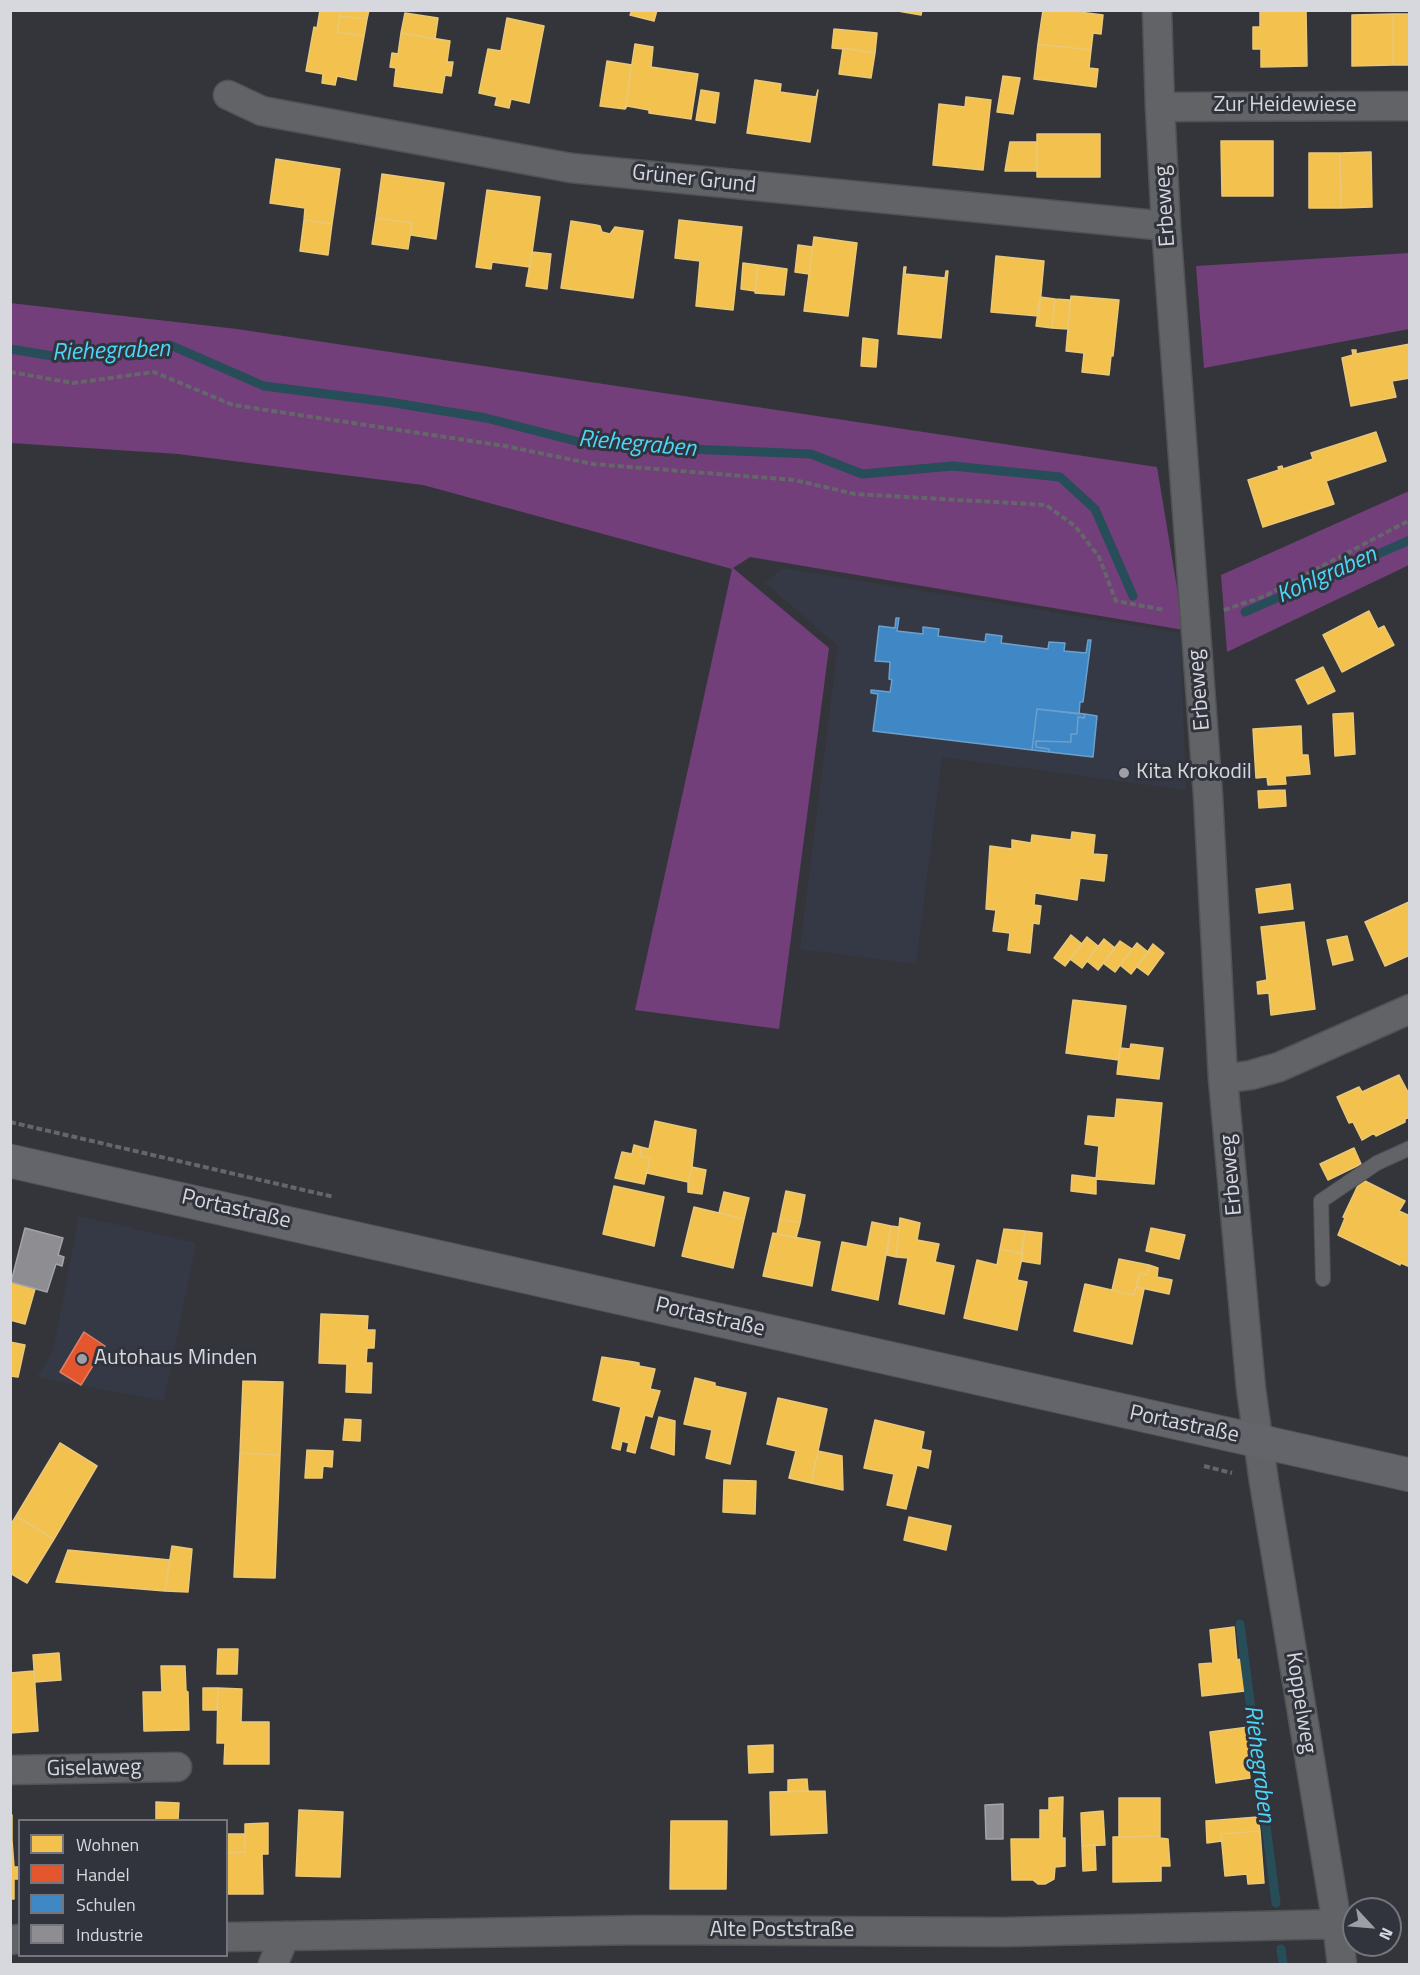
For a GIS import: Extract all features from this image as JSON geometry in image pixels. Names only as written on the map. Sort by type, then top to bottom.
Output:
[{"type":"main road","name":"Portastraße","points":[[10,1161],[1410,1475]]},
{"type":"street","name":"Erbeweg","points":[[1157,10],[1167,226],[1208,795],[1223,1079],[1251,1389],[1258,1441]]},
{"type":"street","name":"Grüner Grund","points":[[228,95],[262,111],[571,168],[1167,226]]},
{"type":"street","name":"Zur Heidewiese","points":[[1160,107],[1410,106]]},
{"type":"street","points":[[1223,1079],[1251,1075],[1279,1067],[1410,1009]]},
{"type":"street","name":"Koppelweg","points":[[1258,1441],[1342,1965]]},
{"type":"street","name":"Giselaweg","points":[[10,1770],[177,1767]]},
{"type":"street","name":"Alte Poststraße","points":[[228,1937],[643,1930],[1007,1932],[1337,1924]]},
{"type":"street","points":[[273,1965],[285,1936]]},
{"type":"lane","points":[[1323,1279],[1321,1201],[1377,1162],[1410,1148]]},
{"type":"path","points":[[10,372],[73,383],[153,372],[233,405],[505,446],[593,464],[795,480],[855,494],[1046,504],[1075,526],[1099,557],[1116,601],[1164,609],[1195,628],[1265,596],[1410,520]]},
{"type":"shaded area","points":[[1409,253],[1409,329],[1204,368],[1196,266]]},
{"type":"shaded area","points":[[10,303],[237,329],[1157,467],[1184,630],[750,557],[733,568],[829,648],[779,1029],[635,1010],[732,569],[423,485],[178,454],[11,443]]},
{"type":"shaded area","points":[[1409,491],[1409,565],[1227,652],[1221,575]]},
{"type":"shaded area","name":"Kita Krokodil","points":[[783,568],[1180,633],[1186,790],[942,757],[916,964],[800,949],[838,646],[765,583]]},
{"type":"shaded area","points":[[79,1216],[196,1243],[164,1401],[37,1377],[53,1351]]},
{"type":"building: Wohnen","points":[[320,10],[341,10],[337,32],[364,36],[356,80],[337,76],[335,85],[322,83],[323,74],[306,71],[314,27],[317,28]]},
{"type":"building: Wohnen","points":[[341,10],[369,10],[367,19],[340,16]]},
{"type":"building: Wohnen","points":[[632,10],[657,10],[654,21],[630,15]]},
{"type":"building: Wohnen","points":[[892,10],[922,10],[921,15]]},
{"type":"building: Wohnen","points":[[1043,10],[1103,15],[1101,34],[1093,33],[1091,50],[1038,44]]},
{"type":"building: Wohnen","points":[[1260,10],[1306,10],[1307,66],[1261,67],[1261,49],[1253,49],[1253,27],[1260,27]]},
{"type":"building: Wohnen","points":[[405,13],[438,18],[435,39],[401,33]]},
{"type":"building: Wohnen","points":[[1393,14],[1410,14],[1410,65],[1393,65]]},
{"type":"building: Wohnen","points":[[1393,14],[1393,65],[1352,66],[1352,15]]},
{"type":"building: Wohnen","points":[[340,16],[367,19],[364,36],[337,32]]},
{"type":"building: Wohnen","points":[[507,18],[544,26],[529,103],[511,99],[509,108],[495,105],[497,97],[479,93],[488,49],[501,51]]},
{"type":"building: Wohnen","points":[[834,29],[877,33],[875,53],[832,48]]},
{"type":"building: Wohnen","points":[[401,33],[450,41],[447,62],[453,62],[451,76],[445,75],[442,93],[394,86],[396,68],[390,67],[392,53],[398,54]]},
{"type":"building: Wohnen","points":[[635,44],[653,47],[651,67],[698,74],[691,119],[649,113],[649,110],[627,106],[625,109]]},
{"type":"building: Wohnen","points":[[1038,44],[1091,50],[1089,68],[1098,69],[1096,87],[1034,79]]},
{"type":"building: Wohnen","points":[[843,48],[875,53],[871,78],[839,74]]},
{"type":"building: Wohnen","points":[[607,61],[632,65],[625,109],[600,106]]},
{"type":"building: Wohnen","points":[[1003,76],[1020,78],[1013,114],[997,112]]},
{"type":"building: Wohnen","points":[[755,80],[781,84],[780,92],[816,97],[818,90],[810,142],[747,133]]},
{"type":"building: Wohnen","points":[[701,90],[719,93],[715,123],[696,120]]},
{"type":"building: Wohnen","points":[[966,97],[991,100],[983,170],[933,165],[939,104],[965,107]]},
{"type":"building: Wohnen","points":[[1037,134],[1100,134],[1100,177],[1037,177]]},
{"type":"building: Wohnen","points":[[1221,141],[1273,141],[1273,196],[1222,196]]},
{"type":"building: Wohnen","points":[[1010,142],[1037,142],[1037,171],[1005,171]]},
{"type":"building: Wohnen","points":[[1371,152],[1372,207],[1341,208],[1340,153]]},
{"type":"building: Wohnen","points":[[1309,153],[1340,153],[1341,208],[1309,208]]},
{"type":"building: Wohnen","points":[[276,159],[340,169],[332,224],[304,220],[305,208],[270,203]]},
{"type":"building: Wohnen","points":[[382,174],[444,183],[436,239],[411,235],[412,223],[376,218]]},
{"type":"building: Wohnen","points":[[487,190],[540,197],[530,267],[492,262],[491,269],[476,267]]},
{"type":"building: Wohnen","points":[[376,218],[412,223],[408,249],[372,244]]},
{"type":"building: Wohnen","points":[[304,220],[332,224],[328,255],[300,251]]},
{"type":"building: Wohnen","points":[[679,220],[742,227],[733,310],[696,306],[700,261],[675,258]]},
{"type":"building: Wohnen","points":[[571,221],[600,226],[602,232],[610,234],[615,227],[643,231],[633,298],[561,288]]},
{"type":"building: Wohnen","points":[[814,237],[857,243],[848,316],[804,311]]},
{"type":"building: Wohnen","points":[[798,245],[813,247],[809,274],[795,272]]},
{"type":"building: Wohnen","points":[[532,252],[551,254],[547,289],[526,286]]},
{"type":"building: Wohnen","points":[[996,256],[1044,261],[1039,316],[991,312]]},
{"type":"building: Wohnen","points":[[743,263],[758,265],[755,291],[741,289]]},
{"type":"building: Wohnen","points":[[758,265],[787,269],[784,295],[755,293]]},
{"type":"building: Wohnen","points":[[904,267],[906,267],[905,274],[945,278],[946,271],[948,271],[941,338],[898,334]]},
{"type":"building: Wohnen","points":[[1071,296],[1119,300],[1109,375],[1082,372],[1084,353],[1066,351]]},
{"type":"building: Wohnen","points":[[1040,297],[1055,299],[1052,328],[1036,326]]},
{"type":"building: Wohnen","points":[[1055,299],[1070,300],[1068,329],[1052,328]]},
{"type":"building: Wohnen","points":[[863,338],[878,340],[876,367],[861,366]]},
{"type":"building: Wohnen","points":[[1410,344],[1410,378],[1392,381],[1396,397],[1351,406],[1342,358],[1353,355],[1352,350],[1356,350],[1356,354]]},
{"type":"building: Wohnen","points":[[1376,432],[1386,461],[1326,481],[1334,504],[1263,527],[1248,480],[1279,470],[1278,467],[1282,466],[1283,469],[1313,459],[1311,453]]},
{"type":"building: Wohnen","points":[[1369,611],[1378,629],[1384,626],[1394,645],[1342,672],[1323,635]]},
{"type":"building: Wohnen","points":[[1323,667],[1335,691],[1308,704],[1296,680]]},
{"type":"building: Wohnen","points":[[1353,713],[1355,754],[1335,756],[1333,714]]},
{"type":"building: Wohnen","points":[[1301,726],[1302,755],[1308,755],[1310,774],[1285,776],[1286,784],[1268,785],[1267,777],[1256,778],[1253,729]]},
{"type":"building: Wohnen","points":[[1285,790],[1286,806],[1259,808],[1258,791]]},
{"type":"building: Wohnen","points":[[1072,832],[1095,835],[1093,854],[1107,855],[1104,881],[1080,878],[1077,900],[1035,893],[1034,905],[1041,906],[1039,924],[1033,923],[1030,953],[1008,950],[1010,933],[993,931],[996,910],[986,909],[990,846],[1012,849],[1012,840],[1031,843],[1032,835],[1071,840]]},
{"type":"building: Wohnen","points":[[1290,884],[1293,909],[1259,913],[1256,889]]},
{"type":"building: Wohnen","points":[[1409,902],[1410,955],[1385,966],[1365,922]]},
{"type":"building: Wohnen","points":[[1304,922],[1315,1009],[1271,1015],[1269,993],[1258,994],[1257,982],[1267,980],[1261,927]]},
{"type":"building: Wohnen","points":[[1071,935],[1082,944],[1065,966],[1054,958]]},
{"type":"building: Wohnen","points":[[1347,936],[1353,960],[1333,965],[1327,940]]},
{"type":"building: Wohnen","points":[[1087,937],[1098,946],[1082,968],[1070,959]]},
{"type":"building: Wohnen","points":[[1104,939],[1115,948],[1098,970],[1087,961]]},
{"type":"building: Wohnen","points":[[1120,941],[1132,949],[1115,972],[1103,963]]},
{"type":"building: Wohnen","points":[[1137,943],[1148,952],[1131,974],[1120,965]]},
{"type":"building: Wohnen","points":[[1153,944],[1164,953],[1148,975],[1137,967]]},
{"type":"building: Wohnen","points":[[1073,1000],[1126,1006],[1119,1060],[1066,1053]]},
{"type":"building: Wohnen","points":[[1131,1044],[1163,1048],[1159,1079],[1117,1074],[1120,1048],[1130,1049]]},
{"type":"building: Wohnen","points":[[1399,1075],[1410,1096],[1410,1117],[1405,1119],[1405,1122],[1376,1136],[1374,1133],[1362,1140],[1353,1122],[1349,1123],[1337,1097],[1359,1087],[1362,1092]]},
{"type":"building: Wohnen","points":[[1117,1099],[1162,1103],[1154,1184],[1096,1179],[1099,1146],[1085,1144],[1088,1116],[1115,1118]]},
{"type":"building: Wohnen","points":[[655,1121],[696,1130],[688,1182],[647,1173],[650,1158],[640,1156],[641,1147],[649,1149]]},
{"type":"building: Wohnen","points":[[634,1145],[641,1147],[640,1156],[650,1158],[644,1184],[615,1178],[622,1152],[632,1154]]},
{"type":"building: Wohnen","points":[[1354,1148],[1361,1164],[1328,1180],[1320,1164]]},
{"type":"building: Wohnen","points":[[692,1167],[706,1170],[702,1194],[688,1192]]},
{"type":"building: Wohnen","points":[[1072,1175],[1096,1178],[1096,1194],[1071,1191]]},
{"type":"building: Wohnen","points":[[1361,1179],[1405,1201],[1399,1211],[1410,1216],[1410,1267],[1401,1263],[1400,1265],[1338,1235],[1345,1218],[1343,1217]]},
{"type":"building: Wohnen","points":[[614,1186],[664,1197],[654,1246],[603,1234]]},
{"type":"building: Wohnen","points":[[786,1191],[805,1195],[800,1223],[780,1219]]},
{"type":"building: Wohnen","points":[[724,1192],[749,1198],[744,1219],[719,1213]]},
{"type":"building: Wohnen","points":[[694,1207],[744,1219],[733,1268],[682,1256]]},
{"type":"building: Wohnen","points":[[900,1218],[920,1223],[917,1240],[939,1244],[935,1262],[954,1266],[944,1314],[899,1304],[908,1258],[896,1257]]},
{"type":"building: Wohnen","points":[[780,1219],[800,1223],[796,1238],[777,1234]]},
{"type":"building: Wohnen","points":[[872,1222],[891,1226],[878,1300],[832,1290],[842,1242],[867,1247]]},
{"type":"building: Wohnen","points":[[891,1226],[899,1227],[896,1257],[887,1255]]},
{"type":"building: Wohnen","points":[[1151,1228],[1185,1235],[1179,1259],[1146,1251]]},
{"type":"building: Wohnen","points":[[1004,1229],[1025,1231],[1021,1253],[1000,1249]]},
{"type":"building: Wohnen","points":[[1025,1231],[1042,1233],[1040,1264],[1021,1261]]},
{"type":"building: Wohnen","points":[[773,1233],[820,1242],[812,1286],[763,1276]]},
{"type":"building: Wohnen","points":[[1000,1249],[1023,1254],[1017,1280],[1027,1282],[1017,1330],[964,1318],[977,1260],[997,1265]]},
{"type":"building: Wohnen","points":[[1119,1259],[1149,1265],[1147,1275],[1140,1273],[1134,1295],[1112,1290]]},
{"type":"building: Wohnen","points":[[1149,1265],[1158,1268],[1157,1277],[1172,1280],[1169,1294],[1137,1287],[1140,1273],[1147,1275]]},
{"type":"building: Wohnen","points":[[11,1282],[35,1289],[25,1324],[10,1320]]},
{"type":"building: Wohnen","points":[[1085,1284],[1134,1295],[1136,1287],[1144,1289],[1132,1344],[1074,1331]]},
{"type":"building: Wohnen","points":[[321,1314],[368,1316],[367,1330],[375,1330],[374,1348],[367,1348],[366,1363],[372,1363],[371,1393],[346,1392],[347,1364],[319,1363]]},
{"type":"building: Wohnen","points":[[10,1342],[25,1345],[18,1377],[10,1376]]},
{"type":"building: Wohnen","points":[[602,1357],[639,1363],[639,1366],[655,1369],[650,1389],[660,1391],[652,1417],[645,1415],[635,1453],[627,1451],[629,1443],[622,1441],[620,1450],[612,1448],[621,1407],[593,1400]]},
{"type":"building: Wohnen","points":[[695,1378],[715,1383],[715,1386],[746,1393],[730,1464],[706,1458],[712,1430],[684,1424]]},
{"type":"building: Wohnen","points":[[243,1381],[283,1382],[280,1455],[240,1453]]},
{"type":"building: Wohnen","points":[[778,1398],[827,1409],[811,1483],[789,1478],[796,1451],[767,1444]]},
{"type":"building: Wohnen","points":[[659,1417],[675,1421],[674,1455],[651,1448]]},
{"type":"building: Wohnen","points":[[345,1419],[361,1420],[360,1441],[343,1440]]},
{"type":"building: Wohnen","points":[[875,1420],[924,1432],[921,1449],[931,1451],[928,1468],[917,1465],[906,1509],[887,1505],[894,1474],[864,1468]]},
{"type":"building: Wohnen","points":[[60,1443],[97,1466],[54,1539],[16,1516]]},
{"type":"building: Wohnen","points":[[307,1450],[333,1451],[332,1467],[323,1466],[322,1478],[305,1478]]},
{"type":"building: Wohnen","points":[[818,1451],[842,1456],[843,1490],[811,1483]]},
{"type":"building: Wohnen","points":[[240,1453],[280,1455],[275,1578],[234,1577]]},
{"type":"building: Wohnen","points":[[724,1480],[756,1481],[755,1514],[723,1512]]},
{"type":"building: Wohnen","points":[[16,1516],[54,1539],[27,1583],[10,1573],[10,1526]]},
{"type":"building: Wohnen","points":[[909,1517],[951,1526],[946,1550],[904,1540]]},
{"type":"building: Wohnen","points":[[172,1546],[192,1549],[188,1592],[165,1591]]},
{"type":"building: Wohnen","points":[[68,1550],[170,1560],[165,1591],[56,1582]]},
{"type":"building: Wohnen","points":[[1234,1627],[1237,1660],[1241,1659],[1245,1691],[1202,1696],[1199,1664],[1213,1663],[1210,1630]]},
{"type":"building: Wohnen","points":[[218,1649],[238,1649],[237,1674],[217,1674]]},
{"type":"building: Wohnen","points":[[59,1653],[61,1680],[35,1682],[33,1655]]},
{"type":"building: Wohnen","points":[[161,1666],[185,1666],[189,1730],[144,1731],[143,1692],[162,1692]]},
{"type":"building: Wohnen","points":[[34,1671],[38,1731],[10,1733],[10,1673]]},
{"type":"building: Wohnen","points":[[203,1688],[218,1688],[217,1710],[203,1710]]},
{"type":"building: Wohnen","points":[[218,1688],[242,1689],[241,1722],[269,1722],[269,1764],[224,1764],[225,1743],[217,1743]]},
{"type":"building: Wohnen","points":[[1249,1727],[1254,1768],[1249,1769],[1250,1778],[1216,1783],[1210,1732]]},
{"type":"building: Wohnen","points":[[773,1745],[773,1772],[749,1773],[748,1746]]},
{"type":"building: Wohnen","points":[[807,1779],[808,1791],[788,1792],[788,1780]]},
{"type":"building: Wohnen","points":[[825,1791],[827,1833],[771,1835],[770,1792]]},
{"type":"building: Wohnen","points":[[1063,1797],[1062,1838],[1065,1838],[1065,1866],[1055,1867],[1054,1879],[1045,1884],[1038,1884],[1033,1880],[1012,1880],[1011,1839],[1040,1839],[1040,1810],[1049,1810],[1049,1798]]},
{"type":"building: Wohnen","points":[[1119,1798],[1160,1798],[1160,1836],[1119,1837]]},
{"type":"building: Wohnen","points":[[156,1802],[179,1803],[178,1819],[156,1819]]},
{"type":"building: Wohnen","points":[[299,1810],[343,1812],[340,1877],[296,1876]]},
{"type":"building: Wohnen","points":[[1103,1811],[1105,1845],[1082,1846],[1081,1813]]},
{"type":"building: Wohnen","points":[[10,1815],[12,1815],[12,1840],[10,1840]]},
{"type":"building: Wohnen","points":[[1258,1817],[1260,1831],[1221,1834],[1222,1841],[1207,1843],[1206,1821]]},
{"type":"building: Wohnen","points":[[671,1821],[727,1821],[726,1889],[670,1889]]},
{"type":"building: Wohnen","points":[[268,1823],[268,1854],[262,1854],[263,1894],[228,1894],[228,1853],[245,1852],[245,1824]]},
{"type":"building: Wohnen","points":[[1260,1831],[1264,1883],[1248,1884],[1247,1874],[1225,1876],[1221,1834]]},
{"type":"building: Wohnen","points":[[228,1834],[245,1834],[245,1852],[228,1853]]},
{"type":"building: Wohnen","points":[[1160,1836],[1160,1838],[1168,1839],[1170,1866],[1161,1866],[1161,1881],[1113,1882],[1113,1837]]},
{"type":"building: Wohnen","points":[[10,1840],[12,1840],[14,1867],[18,1867],[18,1879],[14,1879],[14,1899],[10,1899]]},
{"type":"building: Wohnen","points":[[1095,1845],[1096,1870],[1083,1871],[1082,1846]]},
{"type":"building: Handel","name":"Autohaus Minden","points":[[84,1332],[105,1346],[81,1385],[60,1372]]},
{"type":"building: Schulen","points":[[896,618],[899,618],[897,631],[923,634],[923,627],[939,629],[938,636],[985,642],[986,634],[1002,636],[1001,643],[1048,649],[1049,642],[1065,643],[1064,651],[1086,653],[1088,640],[1091,640],[1083,702],[1080,702],[1079,714],[1037,709],[1032,750],[873,731],[878,694],[871,693],[871,690],[890,692],[892,680],[889,679],[890,662],[875,661],[879,626],[895,628]]},
{"type":"building: Schulen","points":[[1037,709],[1085,714],[1084,718],[1078,717],[1077,734],[1071,734],[1071,742],[1036,741],[1036,747],[1049,749],[1049,752],[1032,750]]},
{"type":"building: Schulen","points":[[1085,714],[1097,716],[1093,757],[1049,752],[1049,749],[1036,747],[1036,741],[1071,742],[1071,734],[1077,734],[1078,717],[1084,718]]},
{"type":"building: Industrie","points":[[25,1228],[63,1238],[58,1255],[64,1257],[62,1266],[56,1264],[47,1292],[11,1282]]},
{"type":"building: Industrie","points":[[1003,1804],[1003,1839],[986,1839],[985,1805]]},
{"type":"waterway","name":"Riehegraben","points":[[10,349],[65,358],[170,345],[264,386],[389,402],[486,418],[591,445],[811,454],[862,474],[953,466],[1060,477],[1095,509],[1133,596]]},
{"type":"waterway","name":"Kohlgraben","points":[[1245,612],[1410,540]]},
{"type":"waterway","name":"Riehegraben","points":[[1240,1624],[1276,1903]]},
{"type":"waterway","name":"Riehegraben","points":[[1281,1949],[1283,1964]]},
{"type":"place","name":"Kita Krokodil","points":[[1124,773]]},
{"type":"place","name":"Autohaus Minden","points":[[82,1359]]}]
